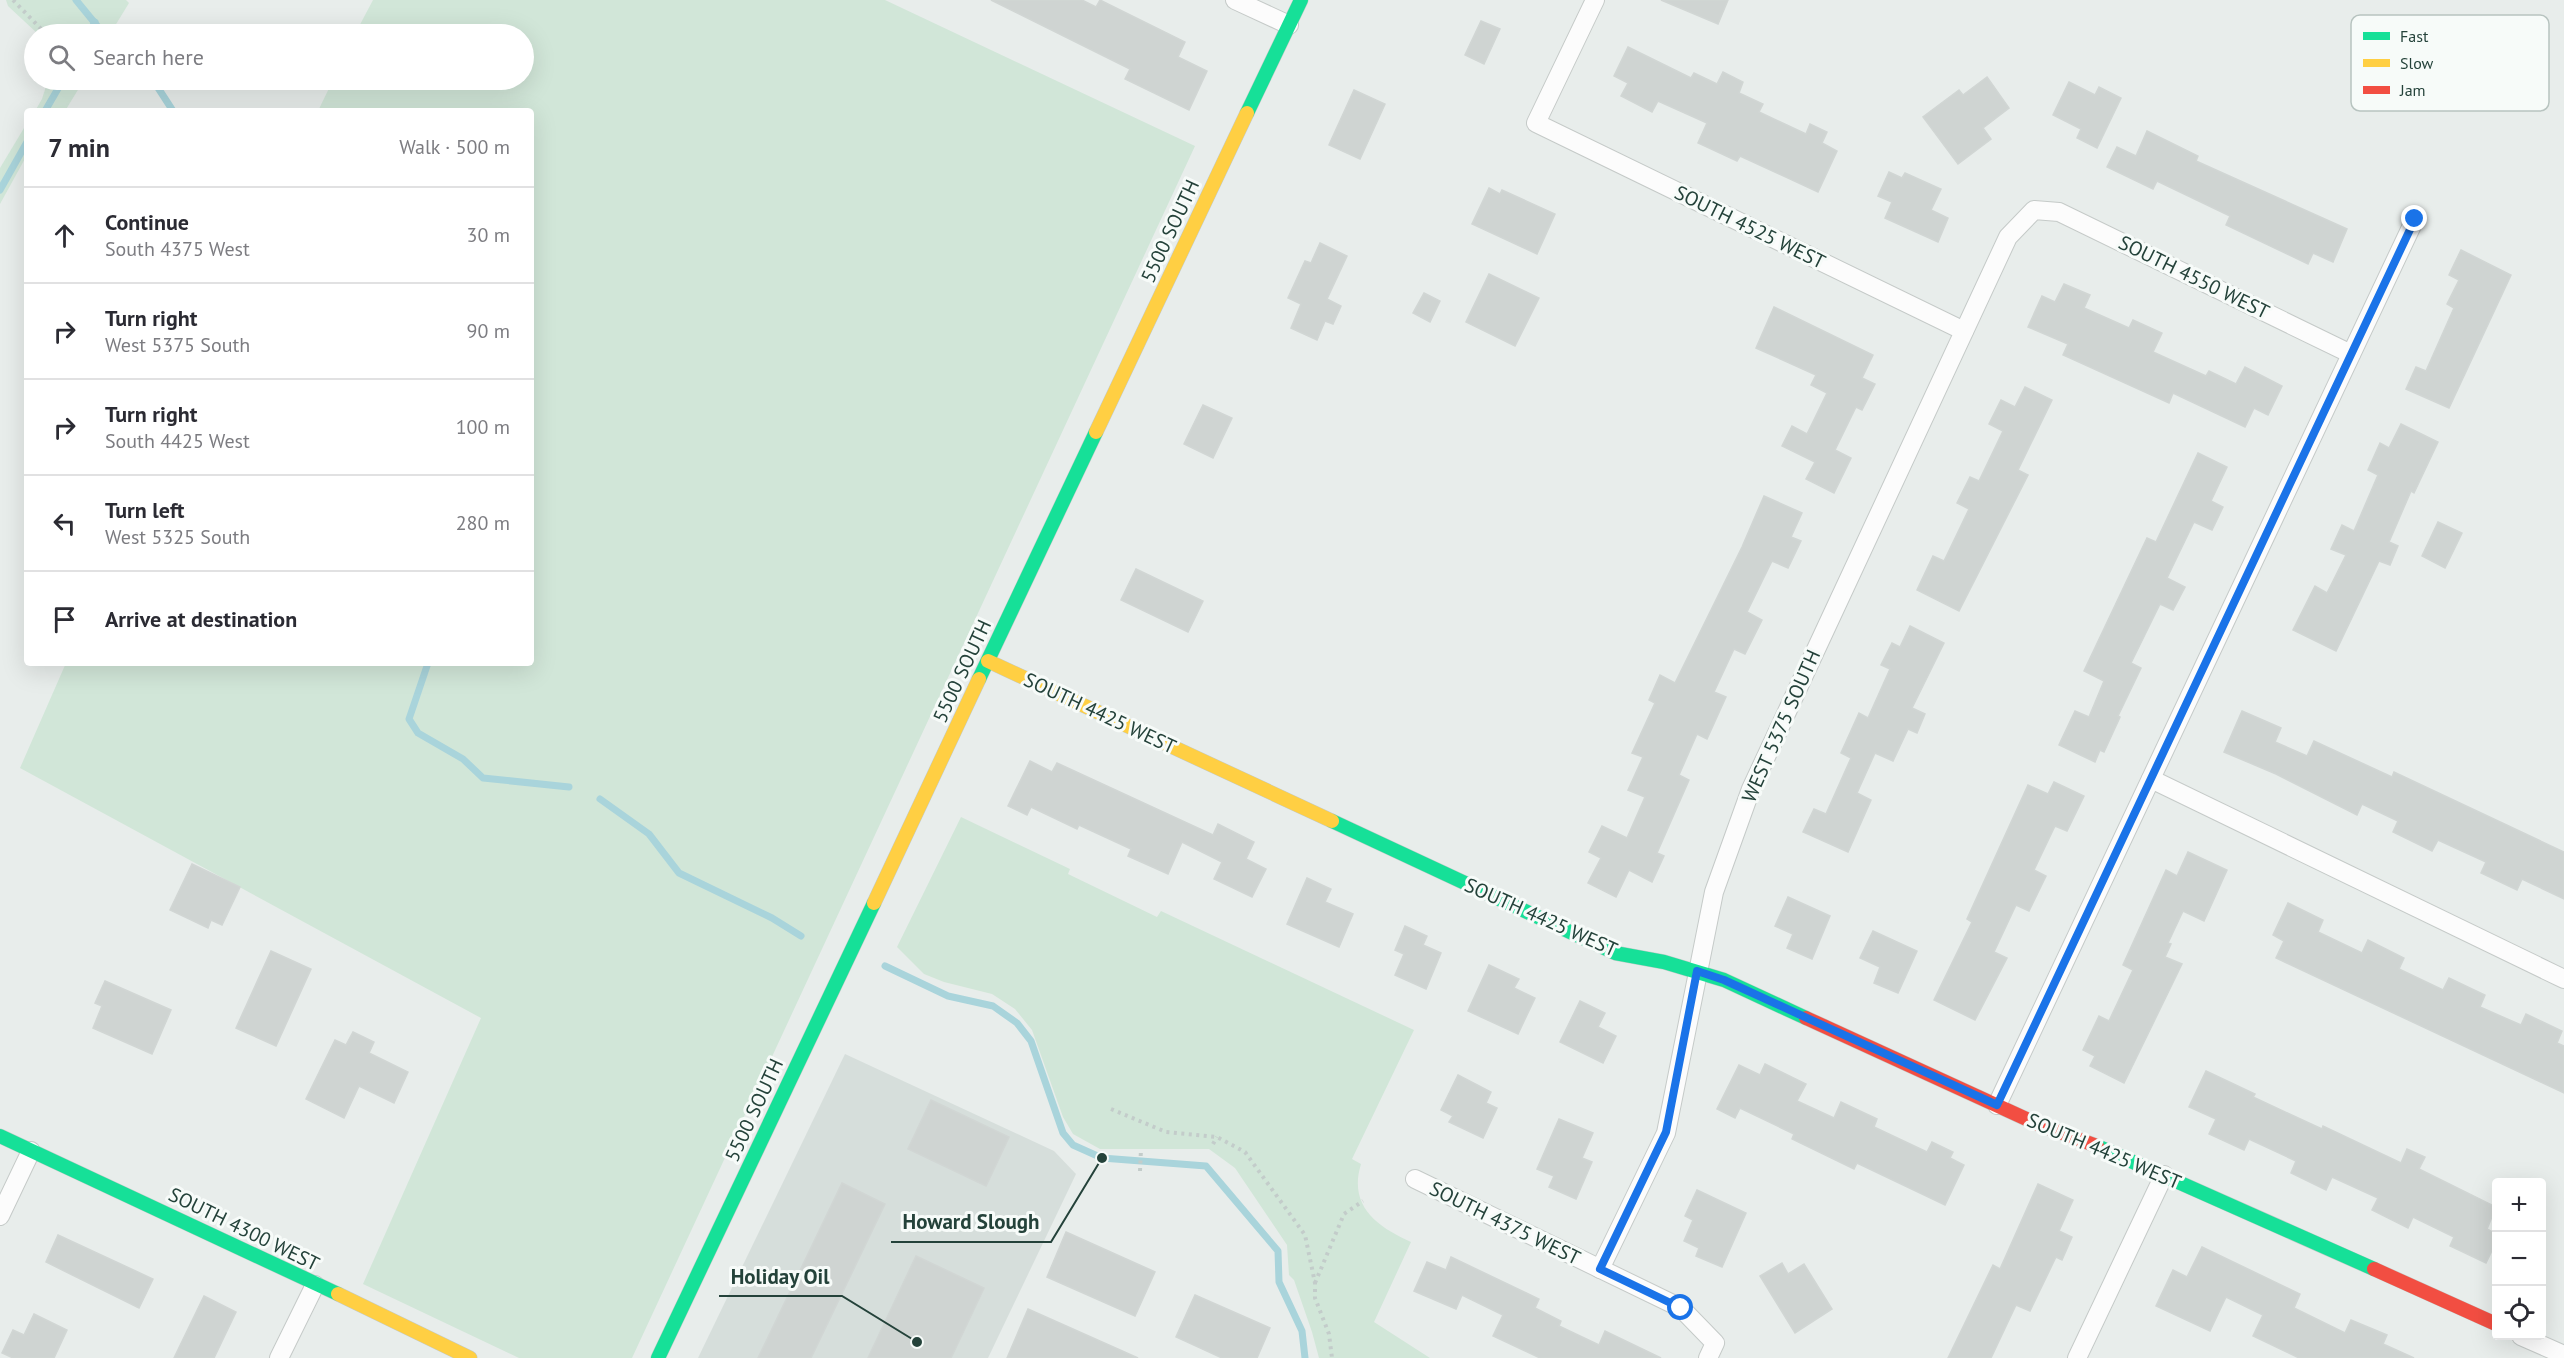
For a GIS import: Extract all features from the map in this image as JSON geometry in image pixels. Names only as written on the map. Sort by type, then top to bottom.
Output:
[{"type":"main road","name":"5500 SOUTH","points":[[658,1358],[1301,0]]},
{"type":"main road","name":"SOUTH 4425 WEST","points":[[988,661],[1615,953],[1664,962],[1724,980],[1997,1105],[2164,1174],[2492,1322]]},
{"type":"main road","name":"SOUTH 4300 WEST","points":[[0,1136],[231,1243],[470,1358]]},
{"type":"street","points":[[1235,0],[1289,25]]},
{"type":"street","name":"SOUTH 4525 WEST","points":[[1595,0],[1536,123],[1964,331]]},
{"type":"street","name":"WEST 5375 SOUTH","points":[[1600,1269],[1666,1132],[1714,892],[1751,789],[2008,237],[2034,210]]},
{"type":"street","name":"SOUTH 4550 WEST","points":[[2034,210],[2059,212],[2351,354]]},
{"type":"street","points":[[1997,1105],[2415,219]]},
{"type":"street","points":[[2151,779],[2564,979]]},
{"type":"street","points":[[0,1216],[31,1150]]},
{"type":"street","points":[[2077,1358],[2164,1174]]},
{"type":"street","name":"SOUTH 4375 WEST","points":[[1415,1179],[1681,1308],[1711,1350]]},
{"type":"street","points":[[279,1358],[315,1285]]},
{"type":"street","points":[[2532,1340],[2564,1355]]},
{"type":"path","points":[[13,0],[36,24]]},
{"type":"path","points":[[1111,1109],[1166,1132],[1217,1137],[1245,1152],[1305,1235],[1315,1283],[1315,1298],[1329,1334],[1332,1358]]},
{"type":"path","points":[[1214,1144],[1217,1137]]},
{"type":"path","points":[[1140,1171],[1141,1149]]},
{"type":"path","points":[[1315,1283],[1344,1214],[1363,1201]]},
{"type":"shaded area","points":[[845,1054],[1054,1151],[1076,1174],[988,1358],[698,1358]]},
{"type":"green space","points":[[6,0],[126,0],[129,3],[116,24],[27,24],[8,6]]},
{"type":"green space","points":[[373,0],[885,0],[1195,146],[632,1358],[519,1358],[363,1284],[481,1018],[20,768],[65,666],[534,666],[534,108],[319,108],[328,90],[534,90],[534,24],[360,24]]},
{"type":"green space","points":[[45,90],[78,90],[67,108],[37,108]]},
{"type":"green space","points":[[24,128],[24,160],[0,204],[0,168]]},
{"type":"green space","points":[[961,817],[1070,869],[1068,874],[1157,917],[1161,911],[1414,1030],[1352,1159],[1361,1164],[1358,1179],[1359,1192],[1368,1213],[1387,1229],[1411,1242],[1374,1322],[1430,1358],[1319,1358],[1294,1280],[1289,1275],[1287,1245],[1235,1168],[1209,1149],[1100,1149],[1073,1134],[1063,1117],[1032,1030],[1015,1009],[992,994],[944,982],[924,974],[897,947]]},
{"type":"building","points":[[991,0],[1082,0],[1096,7],[1100,0],[1185,42],[1178,57],[1207,71],[1189,110],[1125,79],[1130,69]]},
{"type":"building","points":[[1661,0],[1728,0],[1718,24]]},
{"type":"building","points":[[1481,21],[1500,29],[1484,64],[1465,55]]},
{"type":"building","points":[[1628,47],[1691,78],[1694,73],[1717,84],[1723,72],[1743,82],[1739,93],[1763,104],[1759,112],[1806,134],[1810,124],[1827,132],[1822,143],[1837,151],[1818,192],[1740,156],[1737,161],[1698,143],[1707,123],[1658,101],[1652,112],[1621,96],[1628,83],[1614,76]]},
{"type":"building","points":[[1987,77],[2009,108],[1983,128],[1991,139],[1958,164],[1923,117],[1959,90],[1963,95]]},
{"type":"building","points":[[2069,82],[2095,95],[2099,87],[2121,98],[2097,148],[2077,138],[2081,129],[2053,115]]},
{"type":"building","points":[[1354,90],[1385,104],[1360,159],[1329,145]]},
{"type":"building","points":[[2147,131],[2198,156],[2196,161],[2347,229],[2333,262],[2313,253],[2308,264],[2226,225],[2230,216],[2157,181],[2153,189],[2107,167],[2117,147],[2136,156]]},
{"type":"building","points":[[1889,172],[1902,178],[1905,173],[1941,189],[1931,210],[1948,218],[1938,242],[1885,218],[1892,202],[1878,196]]},
{"type":"building","points":[[1489,188],[1500,194],[1502,190],[1555,214],[1537,254],[1472,224]]},
{"type":"building","points":[[1320,243],[1347,256],[1327,299],[1341,306],[1333,324],[1325,321],[1317,340],[1291,328],[1301,304],[1288,298],[1305,261],[1311,263]]},
{"type":"building","points":[[2461,250],[2511,275],[2449,408],[2406,389],[2416,367],[2426,371],[2454,308],[2447,304],[2459,280],[2449,275]]},
{"type":"building","points":[[1489,274],[1539,298],[1515,346],[1466,322]]},
{"type":"building","points":[[2064,284],[2090,295],[2084,308],[2129,328],[2133,320],[2162,333],[2153,352],[2206,376],[2209,371],[2236,384],[2245,367],[2282,386],[2268,415],[2254,408],[2245,427],[2173,393],[2169,403],[2063,355],[2068,344],[2028,327],[2042,296],[2055,302]]},
{"type":"building","points":[[1424,293],[1440,301],[1430,322],[1413,313]]},
{"type":"building","points":[[1774,307],[1873,355],[1862,378],[1875,384],[1862,410],[1856,407],[1835,450],[1851,458],[1834,493],[1806,479],[1815,462],[1782,446],[1792,426],[1807,434],[1827,393],[1811,385],[1816,375],[1756,348]]},
{"type":"building","points":[[2025,387],[2052,400],[2018,470],[2028,475],[1959,611],[1917,590],[1933,556],[1944,561],[1969,509],[1957,503],[1970,477],[1979,481],[2003,431],[1989,424],[2001,400],[2015,407]]},
{"type":"building","points":[[1203,405],[1232,418],[1213,458],[1184,444]]},
{"type":"building","points":[[2401,424],[2438,442],[2414,493],[2411,491],[2389,542],[2398,546],[2390,565],[2379,561],[2336,651],[2293,630],[2315,586],[2327,593],[2346,555],[2331,549],[2342,525],[2354,531],[2378,475],[2368,470],[2380,443],[2389,448]]},
{"type":"building","points":[[2198,453],[2227,467],[2211,501],[2223,507],[2212,530],[2194,522],[2167,578],[2185,587],[2173,610],[2160,604],[2131,663],[2141,668],[2104,752],[2100,750],[2095,762],[2059,745],[2075,711],[2089,717],[2104,681],[2084,671],[2147,538],[2156,542]]},
{"type":"building","points":[[1764,496],[1802,513],[1791,537],[1801,541],[1788,568],[1772,561],[1747,612],[1762,620],[1745,654],[1734,649],[1714,692],[1726,697],[1707,739],[1697,734],[1679,775],[1689,780],[1657,853],[1664,856],[1652,882],[1629,870],[1616,897],[1588,883],[1601,858],[1589,852],[1602,826],[1627,838],[1645,797],[1628,790],[1643,757],[1632,753],[1655,703],[1649,700],[1660,675],[1675,683],[1742,547]]},
{"type":"building","points":[[2438,522],[2462,533],[2445,568],[2422,556]]},
{"type":"building","points":[[1136,569],[1203,601],[1188,632],[1121,600]]},
{"type":"building","points":[[1910,626],[1944,643],[1912,708],[1925,714],[1917,733],[1908,729],[1893,761],[1875,753],[1857,793],[1871,800],[1848,852],[1803,832],[1814,809],[1826,814],[1851,758],[1841,753],[1859,713],[1868,718],[1890,669],[1881,665],[1892,643],[1900,647]]},
{"type":"building","points":[[2242,711],[2281,728],[2275,742],[2307,756],[2314,741],[2392,777],[2394,772],[2564,852],[2564,899],[2522,879],[2517,890],[2481,873],[2486,862],[2438,840],[2432,851],[2393,832],[2398,821],[2362,804],[2357,815],[2276,774],[2224,752]]},
{"type":"building","points":[[1030,761],[1052,772],[1057,763],[1213,835],[1218,824],[1254,842],[1246,859],[1266,869],[1252,897],[1214,879],[1222,862],[1182,842],[1168,874],[1128,856],[1131,849],[1079,825],[1077,829],[1031,807],[1027,815],[1008,806]]},
{"type":"building","points":[[2054,782],[2084,796],[2067,831],[2055,826],[2034,870],[2046,876],[2029,911],[2016,905],[1994,952],[2007,958],[1975,1020],[1934,1000],[1972,922],[1967,919],[2028,785],[2048,794]]},
{"type":"building","points":[[2188,852],[2227,870],[2204,921],[2183,911],[2168,943],[2171,944],[2165,957],[2182,964],[2124,1083],[2090,1066],[2095,1056],[2083,1050],[2099,1016],[2109,1021],[2133,970],[2123,965],[2166,870],[2177,876]]},
{"type":"building","points":[[192,864],[240,887],[222,925],[211,920],[208,928],[170,910]]},
{"type":"building","points":[[1307,878],[1331,889],[1325,902],[1353,914],[1339,947],[1287,924]]},
{"type":"building","points":[[1788,897],[1830,916],[1812,959],[1787,948],[1793,934],[1775,926]]},
{"type":"building","points":[[2288,903],[2323,920],[2318,932],[2362,953],[2368,940],[2404,958],[2399,969],[2443,990],[2449,978],[2485,995],[2480,1007],[2521,1025],[2526,1014],[2562,1031],[2557,1043],[2564,1046],[2564,1093],[2276,958],[2284,941],[2273,935]]},
{"type":"building","points":[[1405,926],[1427,936],[1423,945],[1441,953],[1426,989],[1395,975],[1404,954],[1395,950]]},
{"type":"building","points":[[1873,931],[1917,951],[1898,993],[1874,983],[1880,967],[1860,958]]},
{"type":"building","points":[[271,951],[311,969],[276,1046],[236,1028]]},
{"type":"building","points":[[1489,965],[1519,979],[1514,988],[1535,998],[1518,1034],[1468,1011]]},
{"type":"building","points":[[105,981],[171,1010],[152,1054],[93,1028],[102,1006],[95,1003]]},
{"type":"building","points":[[1580,1001],[1605,1013],[1598,1027],[1616,1036],[1603,1063],[1560,1042]]},
{"type":"building","points":[[353,1032],[374,1042],[369,1053],[408,1072],[394,1103],[359,1086],[344,1118],[306,1099],[335,1040],[346,1045]]},
{"type":"building","points":[[1765,1064],[1806,1084],[1797,1101],[1834,1118],[1841,1102],[1877,1119],[1874,1127],[1927,1152],[1932,1142],[1953,1152],[1950,1158],[1964,1165],[1945,1205],[1857,1163],[1854,1169],[1792,1139],[1794,1134],[1740,1108],[1735,1118],[1717,1109],[1739,1065],[1760,1075]]},
{"type":"building","points":[[2206,1071],[2255,1094],[2253,1097],[2322,1129],[2323,1126],[2401,1163],[2407,1149],[2425,1157],[2419,1169],[2492,1205],[2492,1217],[2487,1229],[2492,1232],[2492,1250],[2486,1263],[2450,1246],[2454,1237],[2413,1217],[2408,1228],[2372,1210],[2378,1198],[2332,1177],[2326,1190],[2291,1173],[2296,1161],[2249,1139],[2244,1150],[2209,1134],[2216,1119],[2189,1107]]},
{"type":"building","points":[[1458,1075],[1491,1092],[1486,1103],[1497,1108],[1483,1138],[1449,1122],[1453,1116],[1441,1110]]},
{"type":"building","points":[[931,1100],[1009,1137],[986,1186],[908,1149]]},
{"type":"building","points":[[1559,1119],[1593,1133],[1582,1158],[1592,1162],[1576,1199],[1549,1187],[1554,1176],[1537,1169]]},
{"type":"building","points":[[842,1183],[885,1204],[811,1358],[758,1358]]},
{"type":"building","points":[[2038,1184],[2073,1200],[2059,1231],[2072,1237],[2062,1260],[2056,1257],[2030,1311],[2016,1305],[1991,1358],[1948,1358],[1993,1265],[2000,1269]]},
{"type":"building","points":[[1697,1190],[1746,1213],[1722,1267],[1696,1256],[1699,1248],[1684,1241],[1693,1220],[1685,1216]]},
{"type":"building","points":[[1066,1232],[1155,1272],[1135,1316],[1047,1277]]},
{"type":"building","points":[[58,1235],[153,1279],[139,1308],[46,1262]]},
{"type":"building","points":[[2202,1247],[2300,1294],[2294,1308],[2345,1333],[2351,1320],[2387,1335],[2383,1344],[2414,1358],[2299,1358],[2253,1336],[2263,1315],[2226,1297],[2210,1331],[2156,1306],[2173,1270],[2187,1277]]},
{"type":"building","points":[[916,1256],[984,1288],[951,1358],[868,1358]]},
{"type":"building","points":[[1451,1257],[1539,1299],[1535,1308],[1561,1321],[1559,1326],[1599,1345],[1605,1331],[1661,1358],[1540,1358],[1493,1336],[1503,1315],[1462,1295],[1456,1309],[1414,1291],[1427,1262],[1446,1270]]},
{"type":"building","points":[[1782,1263],[1788,1274],[1804,1264],[1832,1309],[1795,1333],[1760,1276]]},
{"type":"building","points":[[1195,1295],[1270,1328],[1257,1358],[1222,1358],[1176,1337]]},
{"type":"building","points":[[204,1296],[236,1312],[214,1358],[174,1358]]},
{"type":"building","points":[[1028,1309],[1138,1358],[1007,1358]]},
{"type":"building","points":[[34,1314],[67,1330],[54,1358],[13,1358],[2,1353],[13,1330],[24,1335]]},
{"type":"waterway","points":[[76,0],[96,24]]},
{"type":"waterway","points":[[47,108],[57,90]]},
{"type":"waterway","points":[[159,90],[171,108]]},
{"type":"waterway","points":[[0,190],[24,147]]},
{"type":"waterway","points":[[427,666],[409,719],[418,733],[463,759],[483,778],[569,787]]},
{"type":"waterway","points":[[600,799],[649,834],[679,873],[772,918],[801,936]]},
{"type":"waterway","points":[[885,966],[948,996],[993,1006],[1017,1023],[1031,1041],[1063,1133],[1073,1145],[1102,1158],[1206,1166],[1278,1251],[1279,1282],[1302,1331],[1305,1358]]},
{"type":"traffic: fast","points":[[1247,113],[1301,0]]},
{"type":"traffic: fast","points":[[979,679],[1096,432]]},
{"type":"traffic: fast","points":[[1332,821],[1615,953],[1664,962],[1724,980],[1806,1018]]},
{"type":"traffic: fast","points":[[658,1358],[874,903]]},
{"type":"traffic: fast","points":[[0,1136],[338,1294]]},
{"type":"traffic: fast","points":[[2097,1146],[2374,1269]]},
{"type":"traffic: slow","points":[[1096,432],[1247,113]]},
{"type":"traffic: slow","points":[[988,661],[1332,821]]},
{"type":"traffic: slow","points":[[874,903],[979,679]]},
{"type":"traffic: slow","points":[[338,1294],[470,1358]]},
{"type":"traffic: jam","points":[[1806,1018],[2035,1123],[2097,1146]]},
{"type":"traffic: jam","points":[[2374,1269],[2492,1322]]},
{"type":"place","name":"Howard Slough","points":[[1102,1158]]},
{"type":"place","name":"Holiday Oil","points":[[917,1342]]},
{"type":"route","points":[[1681,1308],[1600,1269],[1666,1132],[1697,971],[1724,980],[1997,1105],[2415,219]]}]
